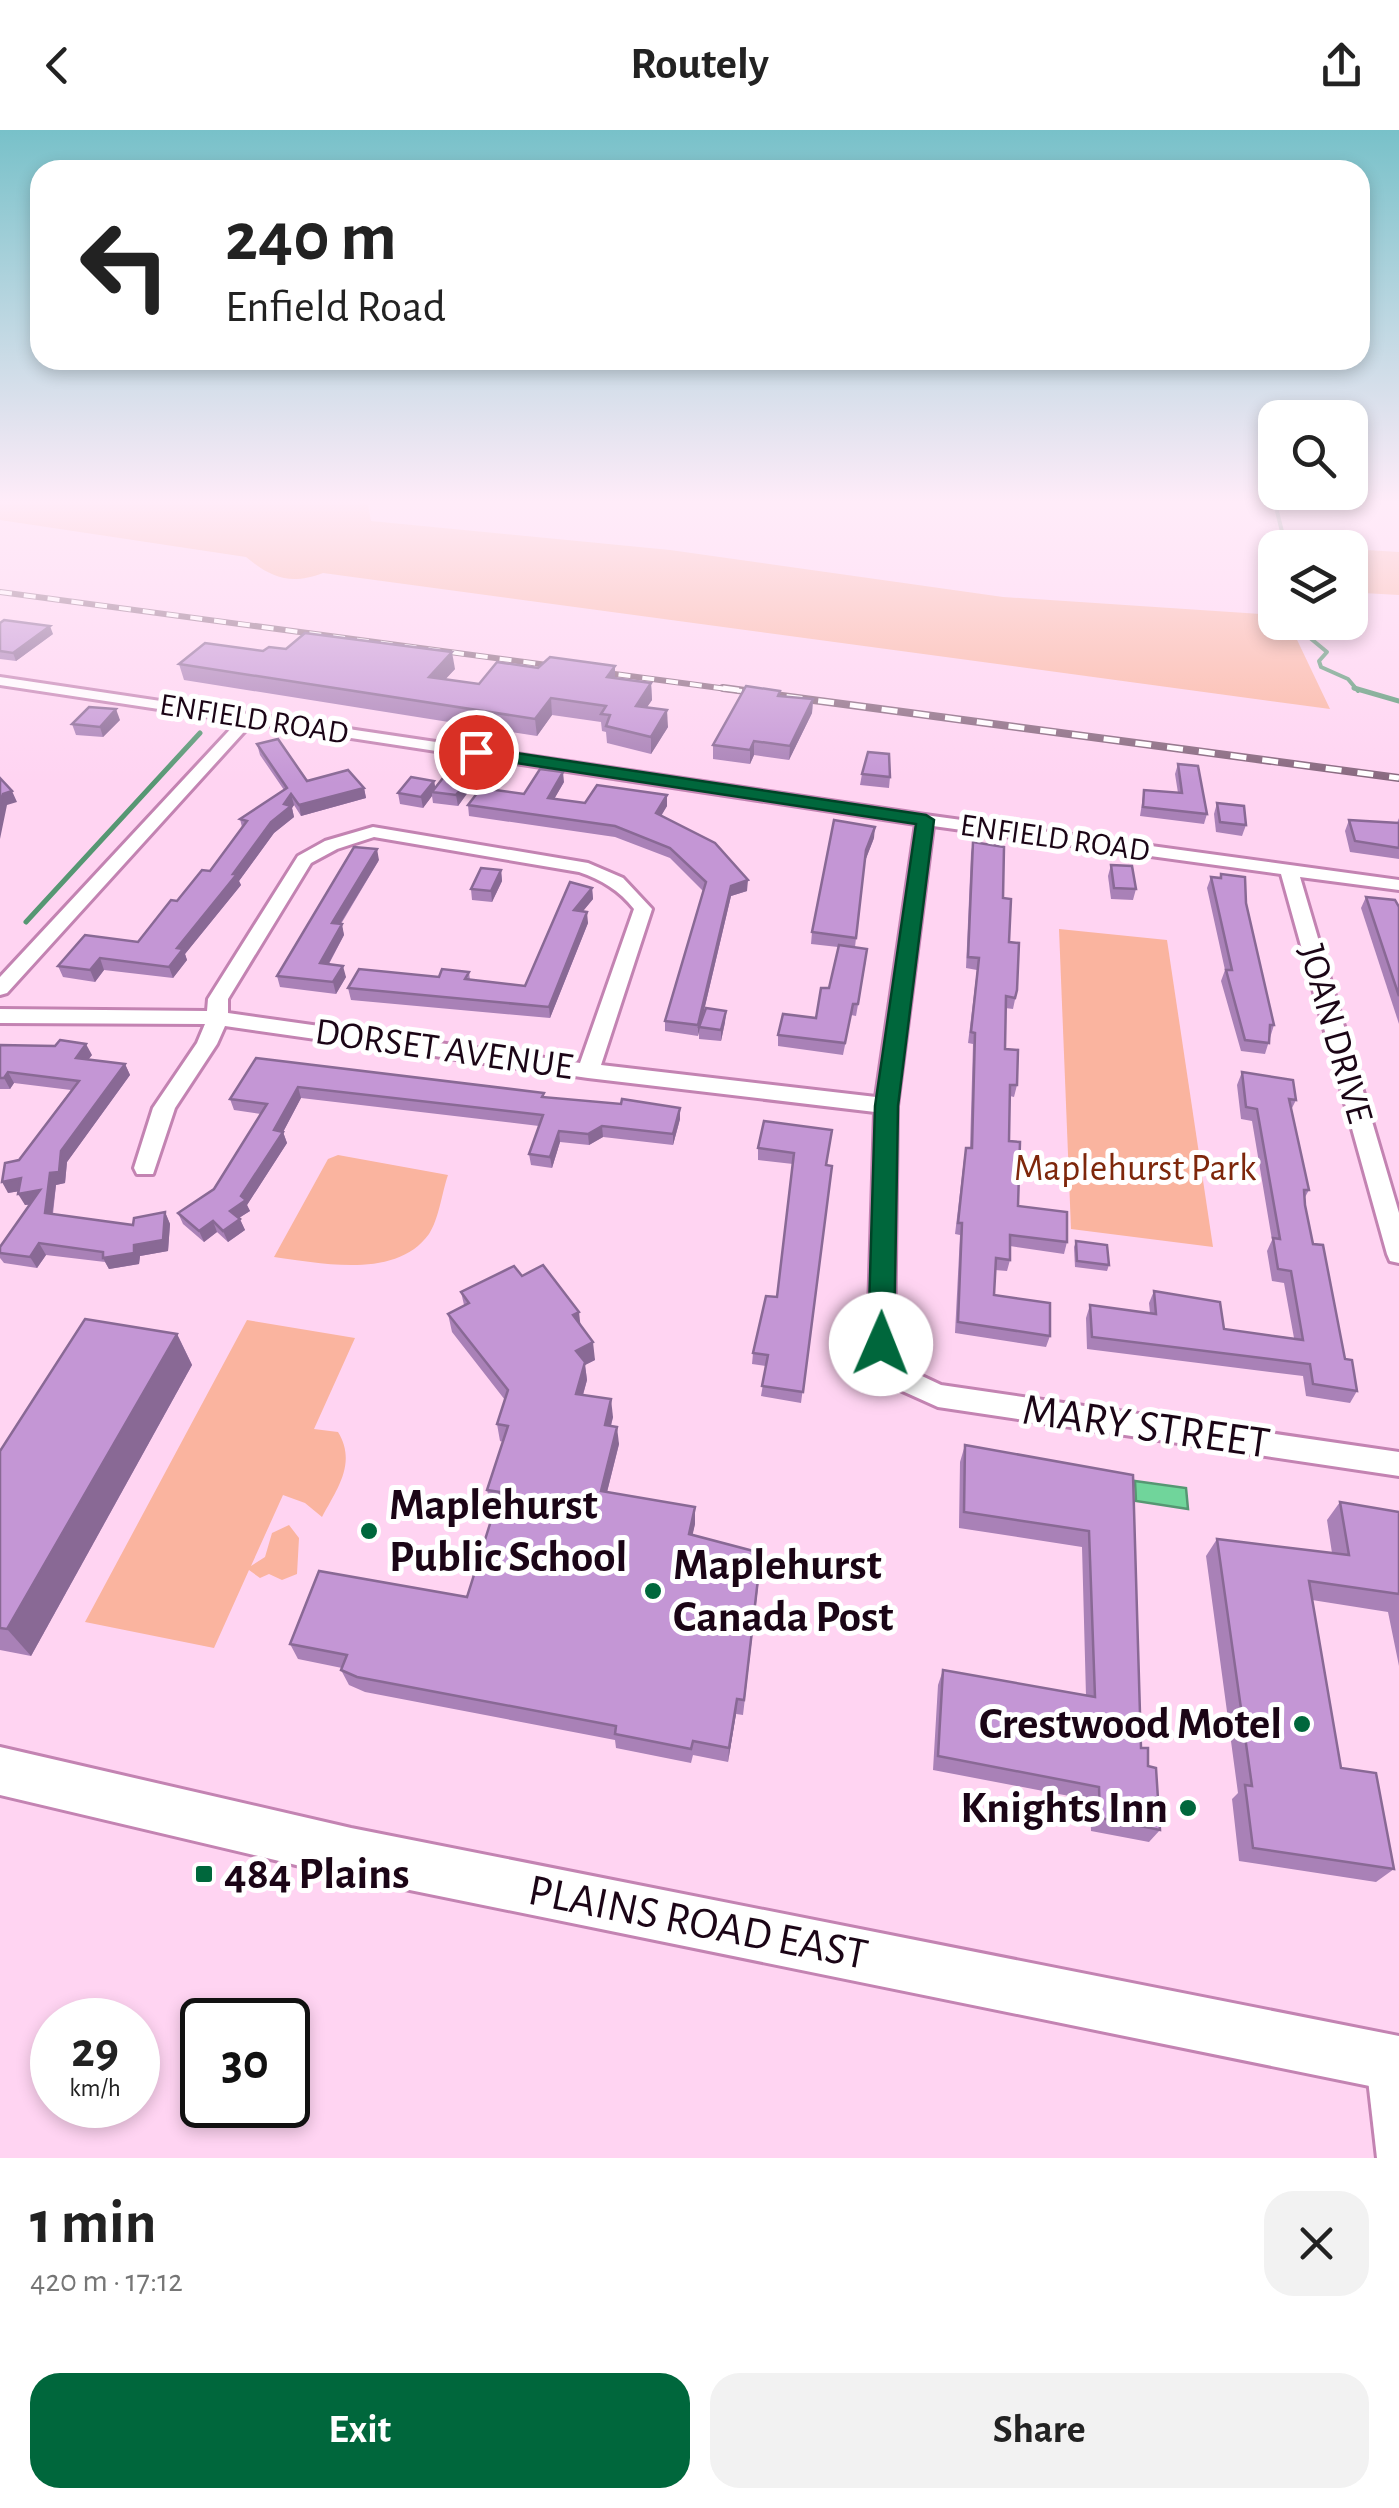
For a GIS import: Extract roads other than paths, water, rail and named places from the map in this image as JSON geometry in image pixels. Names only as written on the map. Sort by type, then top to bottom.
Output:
[{"type":"main road","name":"PLAINS ROAD EAST","points":[[0,1771],[334,1849],[1392,2063]]},
{"type":"street","name":"ENFIELD ROAD","points":[[0,681],[926,820],[1399,885]]},
{"type":"street","points":[[0,989],[250,718]]},
{"type":"street","points":[[886,1106],[926,820]]},
{"type":"street","points":[[146,1168],[165,1106],[211,1044],[219,1018],[218,999],[304,860],[331,845],[372,832],[582,868],[611,876],[630,890],[643,909],[588,1071]]},
{"type":"street","name":"JOAN DRIVE","points":[[1289,871],[1392,1204],[1399,1254]]},
{"type":"street","name":"DORSET AVENUE","points":[[0,1016],[219,1018],[588,1071],[886,1106]]},
{"type":"street","name":"MARY STREET","points":[[886,1106],[881,1344],[898,1377],[938,1396],[1399,1464]]},
{"type":"street","points":[[1392,2063],[1397,2158]]},
{"type":"waterway","points":[[1312,640],[1327,652],[1319,661],[1321,667],[1348,679],[1356,689]]},
{"type":"waterway","points":[[1356,689],[1399,701]]},
{"type":"waterway","points":[[26,922],[200,733]]},
{"type":"railway","points":[[12,594],[742,691]]},
{"type":"railway","points":[[723,688],[1399,778]]},
{"type":"place","name":"Maplehurst Public School","points":[[369,1531]]},
{"type":"place","name":"Maplehurst Canada Post","points":[[653,1591]]},
{"type":"place","name":"Crestwood Motel","points":[[1302,1724]]},
{"type":"place","name":"Knights Inn","points":[[1188,1808]]},
{"type":"place","name":"484 Plains","points":[[204,1874]]},
{"type":"park label","name":"Maplehurst Park","points":[[1135,1169]]}]
